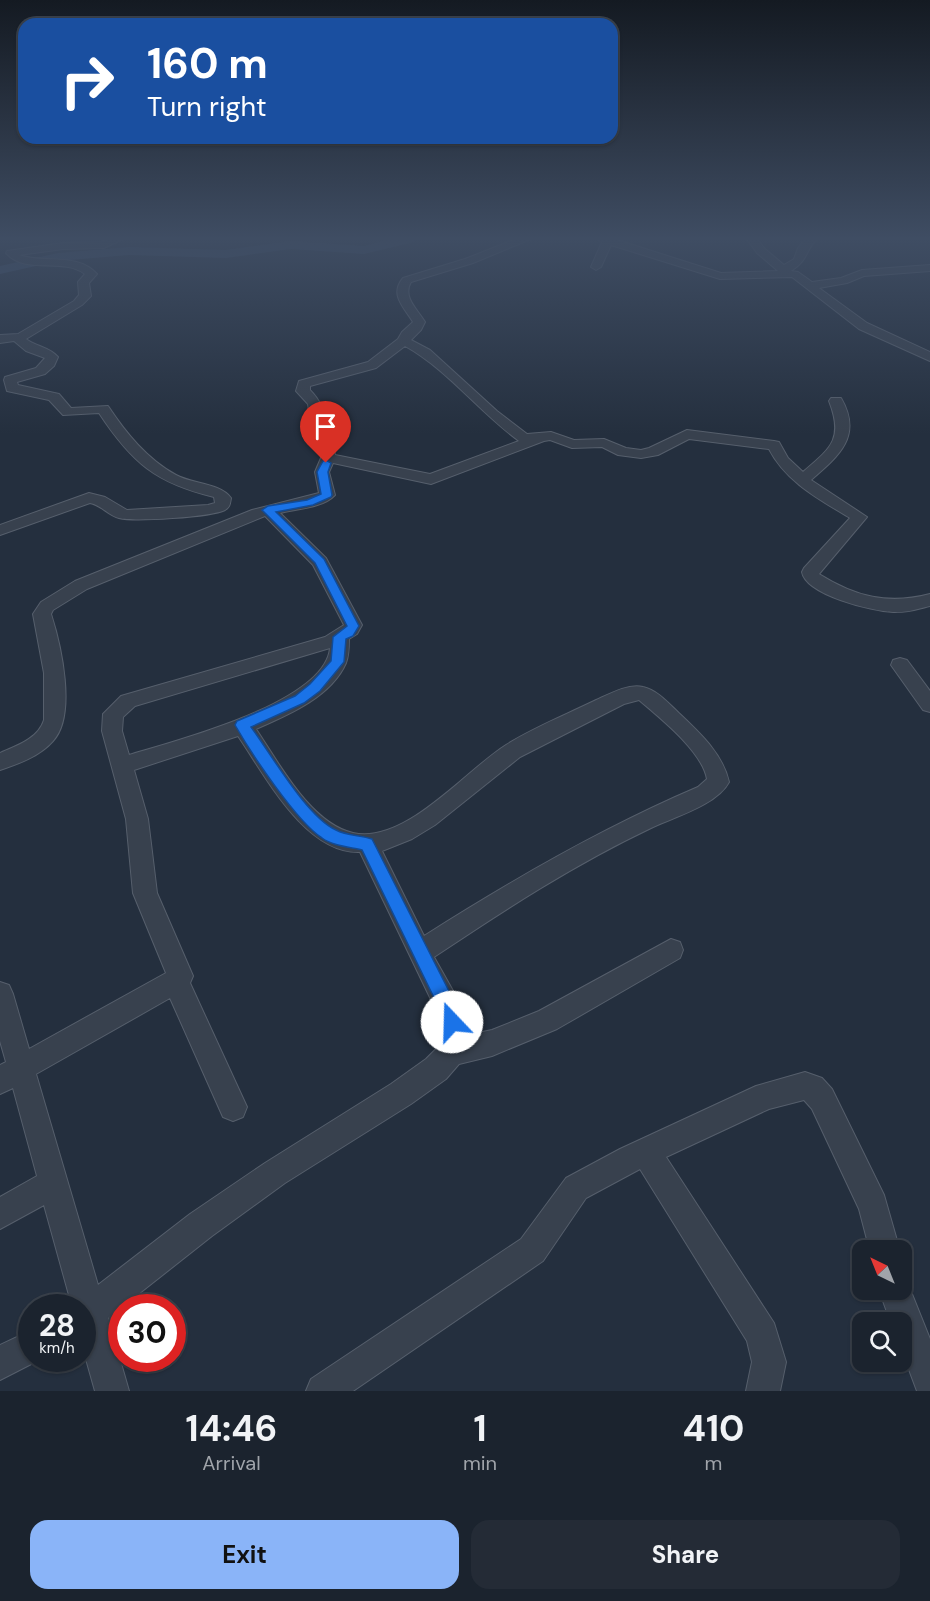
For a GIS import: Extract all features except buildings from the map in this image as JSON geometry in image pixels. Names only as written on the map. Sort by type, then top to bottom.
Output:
[{"type":"street","points":[[0,339],[19,338],[76,304]]},
{"type":"street","points":[[0,762],[44,737],[52,727],[56,710],[49,633],[42,614],[47,606],[81,585],[268,510],[309,502],[327,495],[322,472],[328,458],[327,447],[316,420],[315,403],[302,387],[316,379],[372,365],[404,341],[406,335],[417,327],[419,322],[406,304]]},
{"type":"street","points":[[834,304],[866,328],[930,357]]},
{"type":"street","points":[[0,530],[89,498],[100,499],[116,513],[123,515],[161,511],[205,512],[218,508],[223,500],[219,494],[183,484],[152,464],[137,452],[103,409],[68,412],[54,397],[12,388],[10,380],[47,367],[52,357],[45,352],[30,348],[19,338]]},
{"type":"street","points":[[404,341],[426,353],[492,414],[527,438],[554,437],[572,444],[604,443],[623,452],[641,454],[653,452],[687,434],[770,443],[777,447],[782,460],[817,493],[859,517],[810,572],[811,577],[855,597],[879,604],[904,606],[930,600]]},
{"type":"street","points":[[907,346],[930,341]]},
{"type":"street","points":[[802,480],[821,464],[840,440],[844,428],[836,401]]},
{"type":"street","points":[[328,458],[431,479],[543,436]]},
{"type":"street","points":[[10,1074],[176,981],[180,972],[145,893],[137,819],[111,721],[113,714],[129,701],[340,637],[349,633],[353,626],[330,578],[310,549],[268,510]]},
{"type":"street","points":[[122,766],[242,725],[299,699],[315,688],[338,662],[340,637]]},
{"type":"street","points":[[900,665],[930,705]]},
{"type":"street","points":[[242,725],[295,800],[316,824],[328,834],[367,844],[383,842],[400,836],[419,824],[512,752],[619,698],[632,694],[645,694],[702,750],[716,769],[718,782],[706,793],[609,837],[492,905],[419,953]]},
{"type":"street","points":[[367,844],[419,953],[448,1007],[455,1036],[452,1053]]},
{"type":"street","points":[[96,1308],[201,1225],[275,1173],[401,1094],[436,1069],[452,1053],[492,1043],[548,1020],[671,950]]},
{"type":"street","points":[[176,981],[188,1013],[232,1107]]},
{"type":"street","points":[[0,994],[10,1074],[53,1183],[81,1294]]},
{"type":"street","points":[[323,1391],[532,1250],[576,1188],[646,1152],[766,1096],[795,1087],[812,1088],[822,1099],[873,1206],[882,1240]]},
{"type":"street","points":[[646,1152],[762,1335],[769,1362],[763,1391]]},
{"type":"street","points":[[0,1214],[53,1183]]},
{"type":"street","points":[[899,1300],[930,1382]]},
{"type":"street","points":[[96,1345],[112,1391]]},
{"type":"street","points":[[0,1363],[18,1353]]},
{"type":"route","points":[[326,463],[322,472],[328,491],[327,495],[317,500],[268,510],[310,549],[320,562],[353,626],[349,633],[340,637],[338,662],[329,675],[315,688],[268,715],[242,725],[295,800],[316,824],[328,834],[350,842],[367,844],[419,953],[448,1007],[452,1022]]}]
